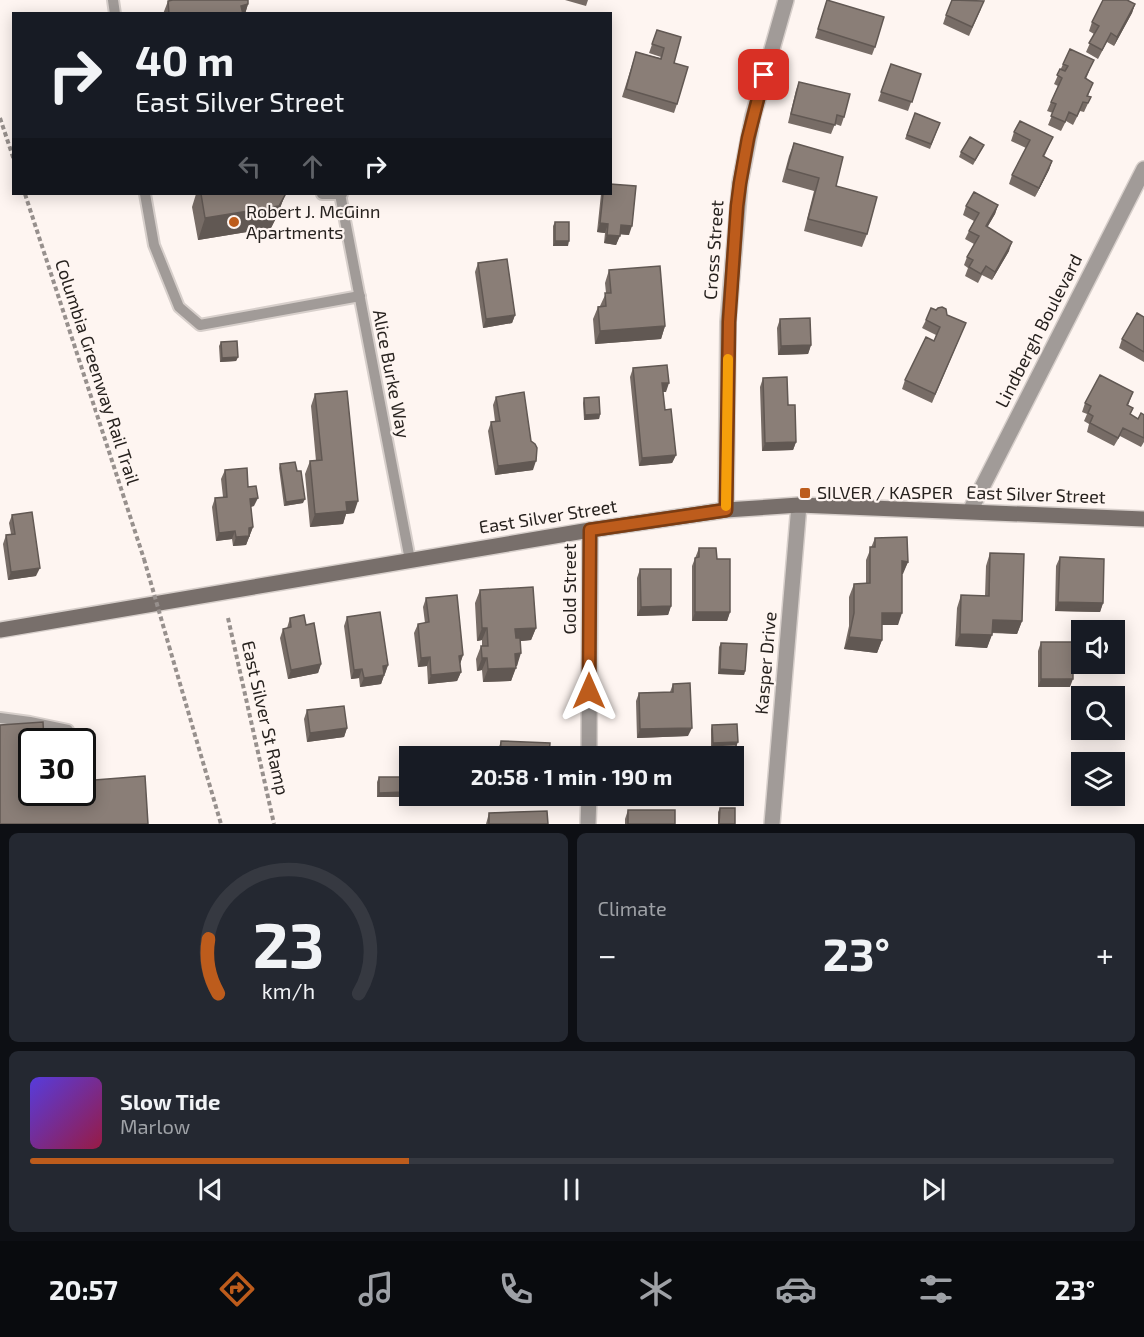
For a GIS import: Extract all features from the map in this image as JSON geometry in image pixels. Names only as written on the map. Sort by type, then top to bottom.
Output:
[{"type":"main road","name":"East Silver Street","points":[[0,630],[590,530],[726,510],[799,505],[1144,519]]},
{"type":"street","name":"Cross Street","points":[[726,510],[729,322],[740,183],[753,116],[786,0]]},
{"type":"street","name":"Lindbergh Boulevard","points":[[970,511],[1144,169]]},
{"type":"street","name":"Kasper Drive","points":[[772,824],[799,505]]},
{"type":"street","name":"Gold Street","points":[[589,746],[590,530]]},
{"type":"street","points":[[588,824],[589,806]]},
{"type":"lane","points":[[145,195],[154,245],[178,307],[200,325],[360,296]]},
{"type":"lane","name":"Alice Burke Way","points":[[341,195],[410,560]]},
{"type":"lane","points":[[0,718],[58,728]]},
{"type":"path","points":[[0,118],[12,154]]},
{"type":"path","name":"Columbia Greenway Rail Trail","points":[[25,195],[144,559],[221,824]]},
{"type":"path","name":"East Silver St Ramp","points":[[228,618],[274,824]]},
{"type":"building","points":[[248,0],[248,4],[241,6],[242,12],[169,12],[168,1]]},
{"type":"building","points":[[827,0],[884,17],[875,47],[818,29]]},
{"type":"building","points":[[952,0],[984,1],[972,27],[946,15]]},
{"type":"building","points":[[1103,0],[1127,0],[1135,4],[1117,37],[1111,33],[1102,50],[1089,43],[1099,26],[1092,22]]},
{"type":"building","points":[[657,30],[681,37],[674,63],[688,67],[677,104],[626,89],[636,52],[661,59],[664,48],[652,44]]},
{"type":"building","points":[[1070,49],[1094,60],[1085,78],[1093,83],[1087,96],[1091,97],[1088,103],[1083,102],[1077,116],[1069,112],[1065,122],[1051,116],[1056,104],[1051,102],[1062,78],[1057,75],[1060,69],[1065,71],[1068,66],[1063,64]]},
{"type":"building","points":[[891,64],[921,74],[912,102],[881,92]]},
{"type":"building","points":[[799,82],[850,94],[844,117],[837,115],[835,125],[791,114]]},
{"type":"building","points":[[915,113],[940,123],[931,144],[907,135]]},
{"type":"building","points":[[1020,121],[1053,137],[1043,156],[1052,161],[1039,188],[1012,175],[1030,140],[1014,132]]},
{"type":"building","points":[[970,137],[984,145],[975,160],[961,152]]},
{"type":"building","points":[[794,143],[843,157],[836,186],[877,197],[867,234],[808,219],[819,178],[787,169]]},
{"type":"building","points":[[612,184],[636,186],[632,226],[621,225],[620,236],[607,235],[608,224],[600,223],[603,195],[612,195]]},
{"type":"building","points":[[974,192],[998,205],[986,226],[1012,242],[995,272],[986,266],[981,274],[969,267],[973,260],[967,257],[979,236],[969,231],[979,213],[966,206]]},
{"type":"building","points":[[201,195],[285,195],[279,206],[205,218]]},
{"type":"building","points":[[555,222],[569,222],[569,241],[555,241]]},
{"type":"building","points":[[507,259],[515,315],[486,319],[478,263]]},
{"type":"building","points":[[660,266],[665,326],[600,331],[598,307],[606,306],[605,293],[611,293],[609,270]]},
{"type":"building","points":[[942,307],[946,309],[947,315],[966,323],[935,394],[905,380],[926,337],[934,341],[940,327],[926,320],[931,308],[936,310]]},
{"type":"building","points":[[1137,313],[1144,317],[1144,352],[1122,339]]},
{"type":"building","points":[[810,318],[811,345],[781,346],[780,319]]},
{"type":"building","points":[[237,341],[238,357],[222,358],[221,342]]},
{"type":"building","points":[[667,365],[669,383],[662,383],[665,410],[671,409],[676,455],[642,458],[633,368]]},
{"type":"building","points":[[1100,375],[1133,392],[1127,405],[1133,408],[1130,414],[1138,419],[1141,413],[1144,415],[1144,438],[1123,428],[1118,438],[1090,423],[1093,416],[1088,413],[1091,406],[1085,403]]},
{"type":"building","points":[[787,377],[788,405],[795,405],[796,442],[765,443],[763,378]]},
{"type":"building","points":[[347,391],[358,501],[346,502],[347,511],[315,514],[310,461],[322,460],[315,394]]},
{"type":"building","points":[[524,392],[531,441],[537,448],[536,461],[498,466],[491,422],[500,421],[496,397]]},
{"type":"building","points":[[599,397],[600,414],[585,415],[584,398]]},
{"type":"building","points":[[295,462],[297,471],[301,471],[305,499],[286,502],[280,464]]},
{"type":"building","points":[[247,468],[248,487],[256,486],[258,498],[250,499],[253,527],[249,528],[249,536],[236,537],[235,531],[219,533],[215,498],[227,497],[225,470]]},
{"type":"building","points":[[32,512],[40,568],[11,572],[6,535],[15,534],[12,515]]},
{"type":"building","points":[[907,537],[908,562],[902,561],[902,613],[882,613],[882,640],[849,637],[854,613],[854,584],[870,583],[870,547],[875,547],[875,538]]},
{"type":"building","points":[[699,548],[716,548],[717,559],[730,559],[730,612],[695,612],[695,558],[699,557]]},
{"type":"building","points":[[990,553],[1024,554],[1022,621],[993,620],[992,635],[960,634],[961,595],[989,596]]},
{"type":"building","points":[[1060,557],[1104,559],[1103,603],[1058,602]]},
{"type":"building","points":[[640,569],[671,569],[671,606],[641,607]]},
{"type":"building","points":[[533,587],[536,628],[515,629],[516,638],[520,638],[521,653],[515,654],[516,668],[488,669],[487,658],[482,658],[481,646],[488,646],[487,628],[482,628],[480,590]]},
{"type":"building","points":[[457,595],[463,655],[459,656],[461,672],[431,675],[430,657],[421,658],[418,624],[429,622],[426,598]]},
{"type":"building","points":[[380,612],[388,665],[383,666],[384,675],[364,678],[362,669],[354,670],[347,617]]},
{"type":"building","points":[[304,615],[306,625],[314,623],[321,664],[291,670],[283,629],[291,627],[290,618]]},
{"type":"building","points":[[1041,642],[1071,642],[1073,679],[1041,679]]},
{"type":"building","points":[[721,643],[747,644],[745,671],[720,669]]},
{"type":"building","points":[[690,683],[692,728],[640,729],[639,693],[673,692],[673,684]]},
{"type":"building","points":[[344,706],[347,728],[310,733],[307,710]]},
{"type":"building","points":[[43,722],[43,728],[18,728],[18,806],[96,806],[96,780],[145,776],[148,824],[0,824],[0,725]]},
{"type":"building","points":[[737,724],[738,742],[713,743],[712,725]]},
{"type":"building","points":[[501,741],[550,743],[550,746],[501,746]]},
{"type":"building","points":[[379,777],[399,777],[399,792],[379,793]]},
{"type":"building","points":[[720,808],[735,808],[735,824],[719,824]]},
{"type":"building","points":[[628,810],[675,810],[675,824],[628,824]]},
{"type":"building","points":[[547,811],[548,824],[489,824],[489,813]]},
{"type":"slow traffic","points":[[726,506],[728,359]]},
{"type":"place","name":"Robert J. McGinn Apartments","points":[[234,222]]},
{"type":"place","name":"SILVER / KASPER","points":[[805,493]]},
{"type":"route","points":[[589,691],[590,530],[726,510],[729,322],[737,206],[748,138],[764,75]]}]
